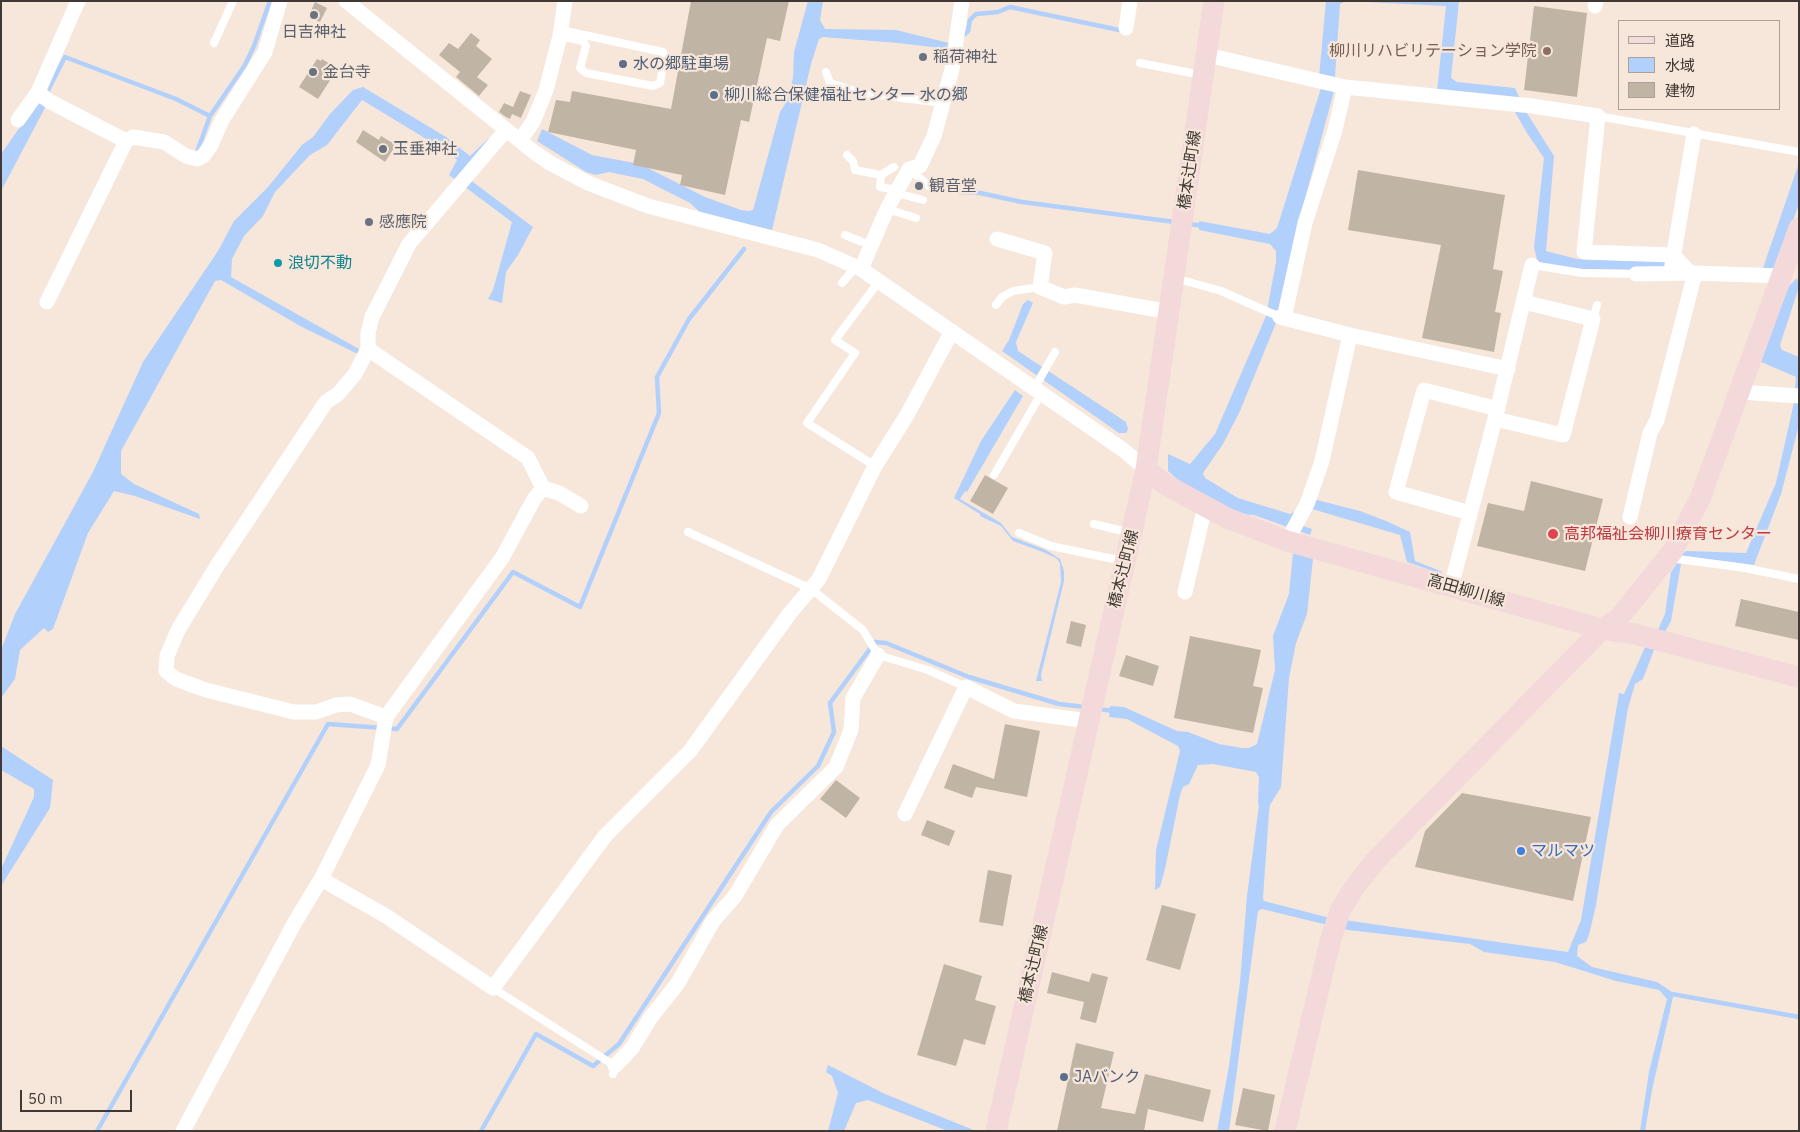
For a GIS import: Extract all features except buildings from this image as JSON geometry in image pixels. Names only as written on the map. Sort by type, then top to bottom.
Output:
[{"type":"main road","name":"橋本辻町線","points":[[996,1131],[1125,562],[1133,534],[1146,469],[1214,1]]},
{"type":"main road","points":[[1285,1131],[1330,942],[1340,911],[1354,888],[1375,861],[1602,629],[1618,619],[1668,558],[1700,499],[1799,228]]},
{"type":"main road","name":"高田柳川線","points":[[1146,469],[1166,485],[1227,518],[1451,587],[1602,629],[1634,634],[1799,677]]},
{"type":"street","points":[[18,120],[38,92],[78,1]]},
{"type":"street","points":[[47,302],[126,141],[133,137],[164,142],[186,156],[196,158],[203,156],[211,145],[222,120],[264,52],[280,1]]},
{"type":"street","points":[[346,1],[534,152],[567,172],[618,195],[676,214],[818,250],[859,268],[880,280],[1037,389],[1122,449],[1146,469]]},
{"type":"street","points":[[520,140],[533,122],[546,90],[561,33],[565,1]]},
{"type":"street","points":[[859,268],[872,246],[896,192],[934,136],[952,69],[960,25],[962,1]]},
{"type":"street","points":[[1126,28],[1130,1]]},
{"type":"street","points":[[1205,65],[1317,80],[1341,86],[1532,106],[1598,116],[1584,252],[1673,256],[1692,273]]},
{"type":"street","points":[[1341,86],[1336,130],[1305,223],[1282,317],[1350,335],[1508,369]]},
{"type":"street","points":[[38,92],[49,101],[126,141]]},
{"type":"street","points":[[386,717],[350,704],[336,705],[316,712],[294,712],[206,690],[176,679],[166,671],[167,656],[178,630],[217,566],[326,402],[338,394],[355,374],[368,349],[368,334],[372,317],[409,244],[506,130]]},
{"type":"street","points":[[1670,274],[1694,134]]},
{"type":"street","points":[[997,239],[1045,252],[1040,287],[1064,297],[1075,295],[1170,312]]},
{"type":"street","points":[[1451,587],[1508,369],[1532,265]]},
{"type":"street","points":[[1630,517],[1692,273]]},
{"type":"street","points":[[1636,274],[1692,273],[1782,276]]},
{"type":"street","points":[[1470,513],[1396,492],[1424,390],[1563,435],[1595,312],[1524,302]]},
{"type":"street","points":[[321,879],[386,916],[493,988],[605,836],[690,751],[790,613],[811,589],[823,571],[876,466],[907,415],[952,330]]},
{"type":"street","points":[[1290,536],[1307,504],[1322,461],[1350,335]]},
{"type":"street","points":[[368,349],[528,458],[543,488],[559,493],[581,506]]},
{"type":"street","points":[[1740,392],[1799,396]]},
{"type":"street","points":[[183,1131],[295,922],[321,879],[378,765],[386,717],[502,558],[534,499],[543,488]]},
{"type":"street","points":[[1185,592],[1205,506]]},
{"type":"street","points":[[614,1070],[632,1048],[651,1017],[678,983],[713,921],[734,896],[777,825],[836,767],[851,730],[853,698],[878,655]]},
{"type":"street","points":[[905,814],[966,687],[1014,711],[1089,721]]},
{"type":"lane","points":[[214,43],[233,1]]},
{"type":"lane","points":[[561,33],[663,52],[665,56],[660,83],[653,86],[586,73],[580,68],[586,46],[583,41],[561,33]]},
{"type":"lane","points":[[1140,63],[1205,65]]},
{"type":"lane","points":[[826,72],[830,83],[862,93],[943,103]]},
{"type":"lane","points":[[1598,116],[1799,152]]},
{"type":"lane","points":[[847,155],[853,161],[855,170],[881,175],[912,168],[934,190]]},
{"type":"lane","points":[[881,175],[880,187],[923,200]]},
{"type":"lane","points":[[887,209],[916,218]]},
{"type":"lane","points":[[844,235],[872,246]]},
{"type":"lane","points":[[1532,265],[1582,273],[1636,274]]},
{"type":"lane","points":[[842,283],[859,268]]},
{"type":"lane","points":[[1175,278],[1221,290],[1282,317]]},
{"type":"lane","points":[[876,466],[807,423],[855,353],[835,340],[880,280]]},
{"type":"lane","points":[[996,306],[1002,297],[1013,291],[1040,287]]},
{"type":"lane","points":[[994,475],[1037,389],[1044,368],[1055,352]]},
{"type":"lane","points":[[1094,524],[1133,534]]},
{"type":"lane","points":[[688,532],[811,589],[863,630],[878,655],[928,670],[966,687]]},
{"type":"lane","points":[[1019,533],[1051,546],[1125,562]]},
{"type":"lane","points":[[1668,558],[1745,568],[1799,579]]},
{"type":"lane","points":[[493,988],[614,1070]]},
{"type":"water","points":[[808,1],[823,1],[820,20],[825,29],[896,30],[949,43],[949,49],[823,37],[819,39],[811,64],[772,230],[702,214],[690,203],[643,179],[609,172],[596,175],[586,172],[537,141],[542,129],[592,155],[640,164],[705,197],[741,210],[753,210],[780,112],[787,101],[793,78],[794,52]]},
{"type":"water","points":[[1326,1],[1346,1],[1340,4],[1334,91],[1302,210],[1280,313],[1240,411],[1223,444],[1203,473],[1205,478],[1238,498],[1290,514],[1317,500],[1360,511],[1386,521],[1410,532],[1415,561],[1443,572],[1439,573],[1407,562],[1400,535],[1312,509],[1303,526],[1312,529],[1310,535],[1254,515],[1237,514],[1177,479],[1168,471],[1168,454],[1190,464],[1215,434],[1266,316],[1276,262],[1276,251],[1270,244],[1199,230],[1199,221],[1270,234],[1277,228],[1321,88],[1319,77]]},
{"type":"water","points":[[1346,1],[1459,1],[1451,78],[1457,82],[1515,88],[1525,110],[1554,156],[1546,251],[1577,259],[1667,262],[1661,270],[1573,269],[1541,263],[1537,260],[1534,247],[1544,158],[1507,98],[1437,91],[1446,6]]},
{"type":"water","points":[[363,87],[446,137],[470,156],[489,138],[491,144],[465,173],[473,182],[533,227],[518,255],[506,272],[502,303],[488,299],[493,290],[512,222],[449,175],[457,160],[451,154],[362,100],[327,145],[310,155],[275,192],[263,216],[244,236],[232,259],[231,277],[359,349],[358,354],[302,327],[221,280],[215,281],[121,451],[121,474],[134,484],[199,514],[200,519],[135,496],[114,491],[88,533],[53,629],[48,632],[44,628],[20,650],[15,679],[1,698],[1,650],[15,614],[93,472],[143,362],[218,251],[234,221],[268,187],[302,145],[313,137],[330,114],[353,90]]},
{"type":"water","points":[[37,103],[46,106],[1,191],[1,154]]},
{"type":"water","points":[[1799,163],[1799,203],[1777,269],[1763,268]]},
{"type":"water","points":[[1797,278],[1799,287],[1780,345],[1782,350],[1799,357],[1799,425],[1781,494],[1754,565],[1681,555],[1686,551],[1746,553],[1776,483],[1793,407],[1796,377],[1759,361],[1789,286]]},
{"type":"water","points":[[1028,300],[1033,303],[1016,342],[1018,351],[1126,422],[1128,429],[1126,433],[1119,433],[1002,351],[1009,340],[1023,304]]},
{"type":"water","points":[[1015,390],[1023,396],[967,492],[965,491],[960,499],[1001,523],[1012,537],[1046,550],[1060,559],[1064,571],[1064,581],[1041,675],[1042,681],[1036,681],[1061,582],[1060,563],[1056,558],[1013,541],[1001,526],[980,516],[980,514],[954,498],[981,441]]},
{"type":"water","points":[[1293,553],[1313,559],[1307,614],[1296,643],[1289,678],[1281,787],[1270,805],[1264,901],[1330,918],[1568,952],[1581,920],[1619,693],[1624,694],[1646,645],[1655,647],[1643,679],[1635,684],[1628,708],[1596,905],[1589,935],[1586,942],[1578,945],[1577,956],[1592,967],[1657,982],[1672,992],[1673,997],[1652,1090],[1645,1131],[1640,1131],[1649,1072],[1667,999],[1659,990],[1616,981],[1555,962],[1484,952],[1470,944],[1348,930],[1262,909],[1258,911],[1229,1131],[1217,1131],[1229,1066],[1240,982],[1247,896],[1259,805],[1259,777],[1256,772],[1213,764],[1198,765],[1189,784],[1183,787],[1180,795],[1165,869],[1160,887],[1155,890],[1156,850],[1180,751],[1178,746],[1127,719],[1109,717],[1110,706],[1124,707],[1177,731],[1188,732],[1219,744],[1249,748],[1257,744],[1275,670],[1273,636],[1289,594]]},
{"type":"water","points":[[1677,563],[1681,564],[1671,621],[1665,632],[1657,632],[1665,614],[1671,572]]},
{"type":"water","points":[[1,746],[53,780],[50,808],[1,886],[1,869],[34,797],[34,789],[1,770]]},
{"type":"water","points":[[828,1065],[885,1094],[976,1131],[948,1131],[868,1100],[856,1103],[844,1131],[828,1131],[838,1093],[832,1076],[826,1072]]},
{"type":"waterway","points":[[197,152],[210,116],[245,65],[270,1]]},
{"type":"waterway","points":[[961,37],[968,31],[970,20],[976,14],[998,12],[1010,7],[1124,31]]},
{"type":"waterway","points":[[45,96],[65,57],[176,99],[210,116]]},
{"type":"waterway","points":[[959,192],[980,193],[1022,202],[1175,222]]},
{"type":"waterway","points":[[1188,224],[1205,226]]},
{"type":"waterway","points":[[97,1131],[328,724],[397,729],[513,572],[580,607],[659,413],[657,377],[689,319],[744,249]]},
{"type":"waterway","points":[[481,1131],[536,1034],[593,1066],[619,1044],[771,812],[818,766],[834,732],[830,703],[875,642],[886,643],[969,677],[1059,704],[1085,707]]},
{"type":"waterway","points":[[1098,709],[1115,711]]},
{"type":"waterway","points":[[1672,994],[1799,1017]]},
{"type":"place","name":"日吉神社","points":[[314,15]]},
{"type":"place","name":"柳川リハビリテーション学院","points":[[1547,51]]},
{"type":"place","name":"稲荷神社","points":[[923,57]]},
{"type":"place","name":"水の郷駐車場","points":[[623,64]]},
{"type":"place","name":"金台寺","points":[[313,72]]},
{"type":"place","name":"柳川総合保健福祉センター 水の郷","points":[[714,95]]},
{"type":"place","name":"玉垂神社","points":[[383,149]]},
{"type":"place","name":"観音堂","points":[[919,186]]},
{"type":"place","name":"感應院","points":[[369,222]]},
{"type":"place","name":"浪切不動","points":[[278,263]]},
{"type":"place","name":"高邦福祉会柳川療育センター","points":[[1553,534]]},
{"type":"place","name":"マルマツ","points":[[1521,851]]},
{"type":"place","name":"JAバンク","points":[[1064,1077]]}]
